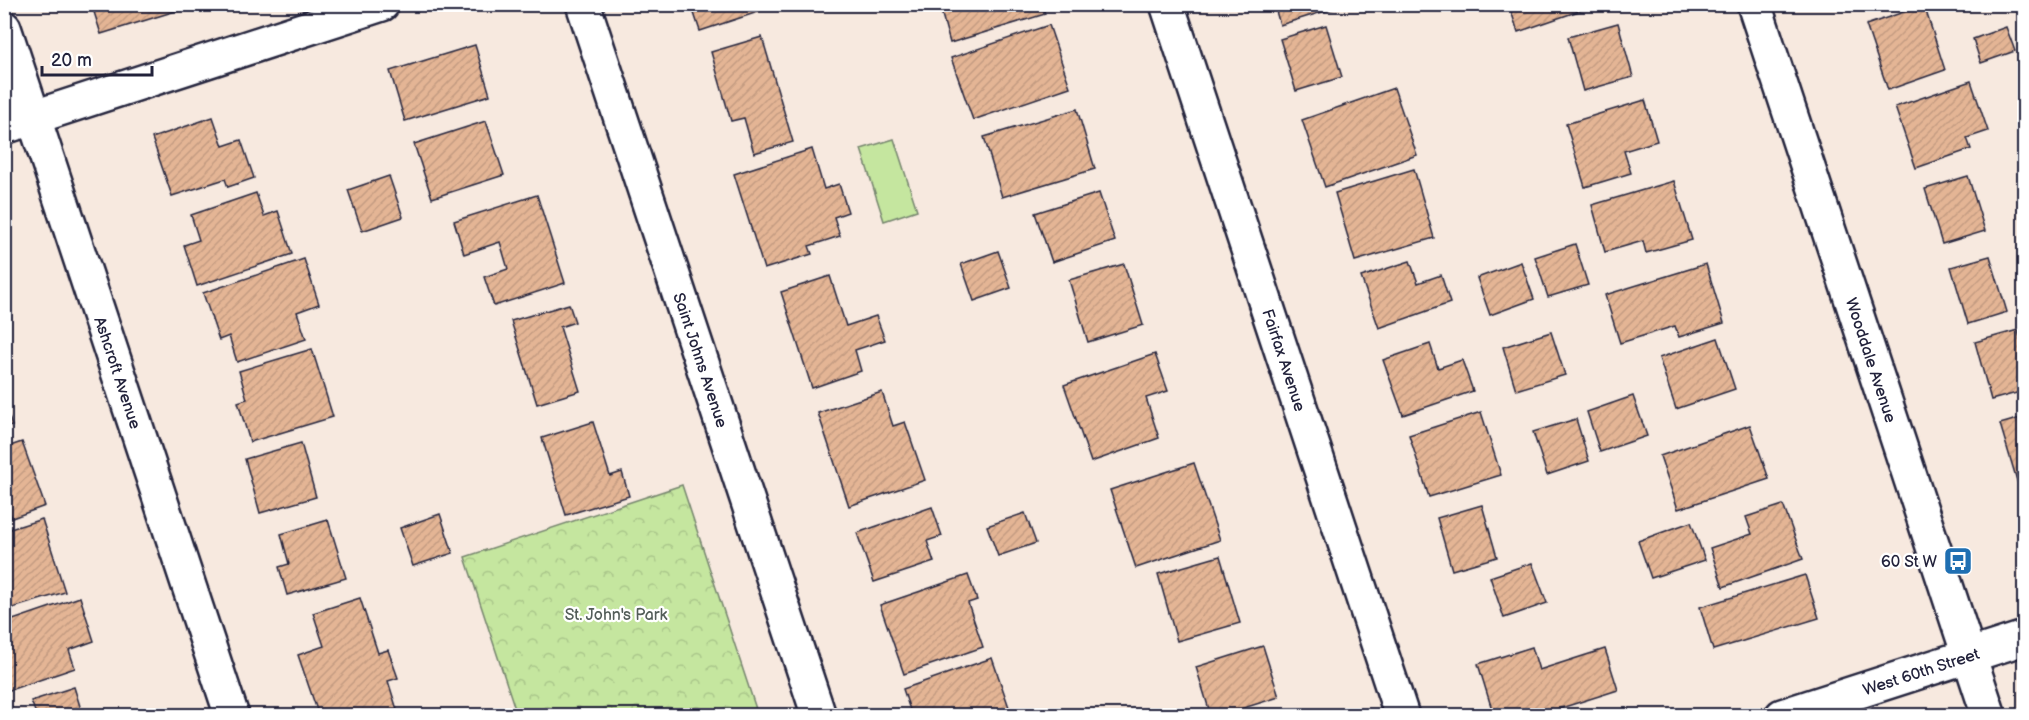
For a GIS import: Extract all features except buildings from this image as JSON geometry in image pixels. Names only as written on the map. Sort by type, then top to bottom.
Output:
[{"type":"street","points":[[19,122],[382,4]]},
{"type":"street","name":"Saint Johns Avenue","points":[[583,4],[819,716]]},
{"type":"street","name":"Fairfax Avenue","points":[[1167,4],[1402,716]]},
{"type":"street","name":"Wooddale Avenue","points":[[1754,4],[1989,716]]},
{"type":"street","name":"Ashcroft Avenue","points":[[4,28],[19,122],[232,716]]},
{"type":"street","name":"West 60th Street","points":[[1782,716],[2025,638]]},
{"type":"green space","points":[[894,139],[917,210],[884,221],[861,149]]},
{"type":"green space","name":"St. John's Park","points":[[682,485],[758,715],[517,715],[465,557]]},
{"type":"place","name":"60 St W","points":[[1958,561]]}]
